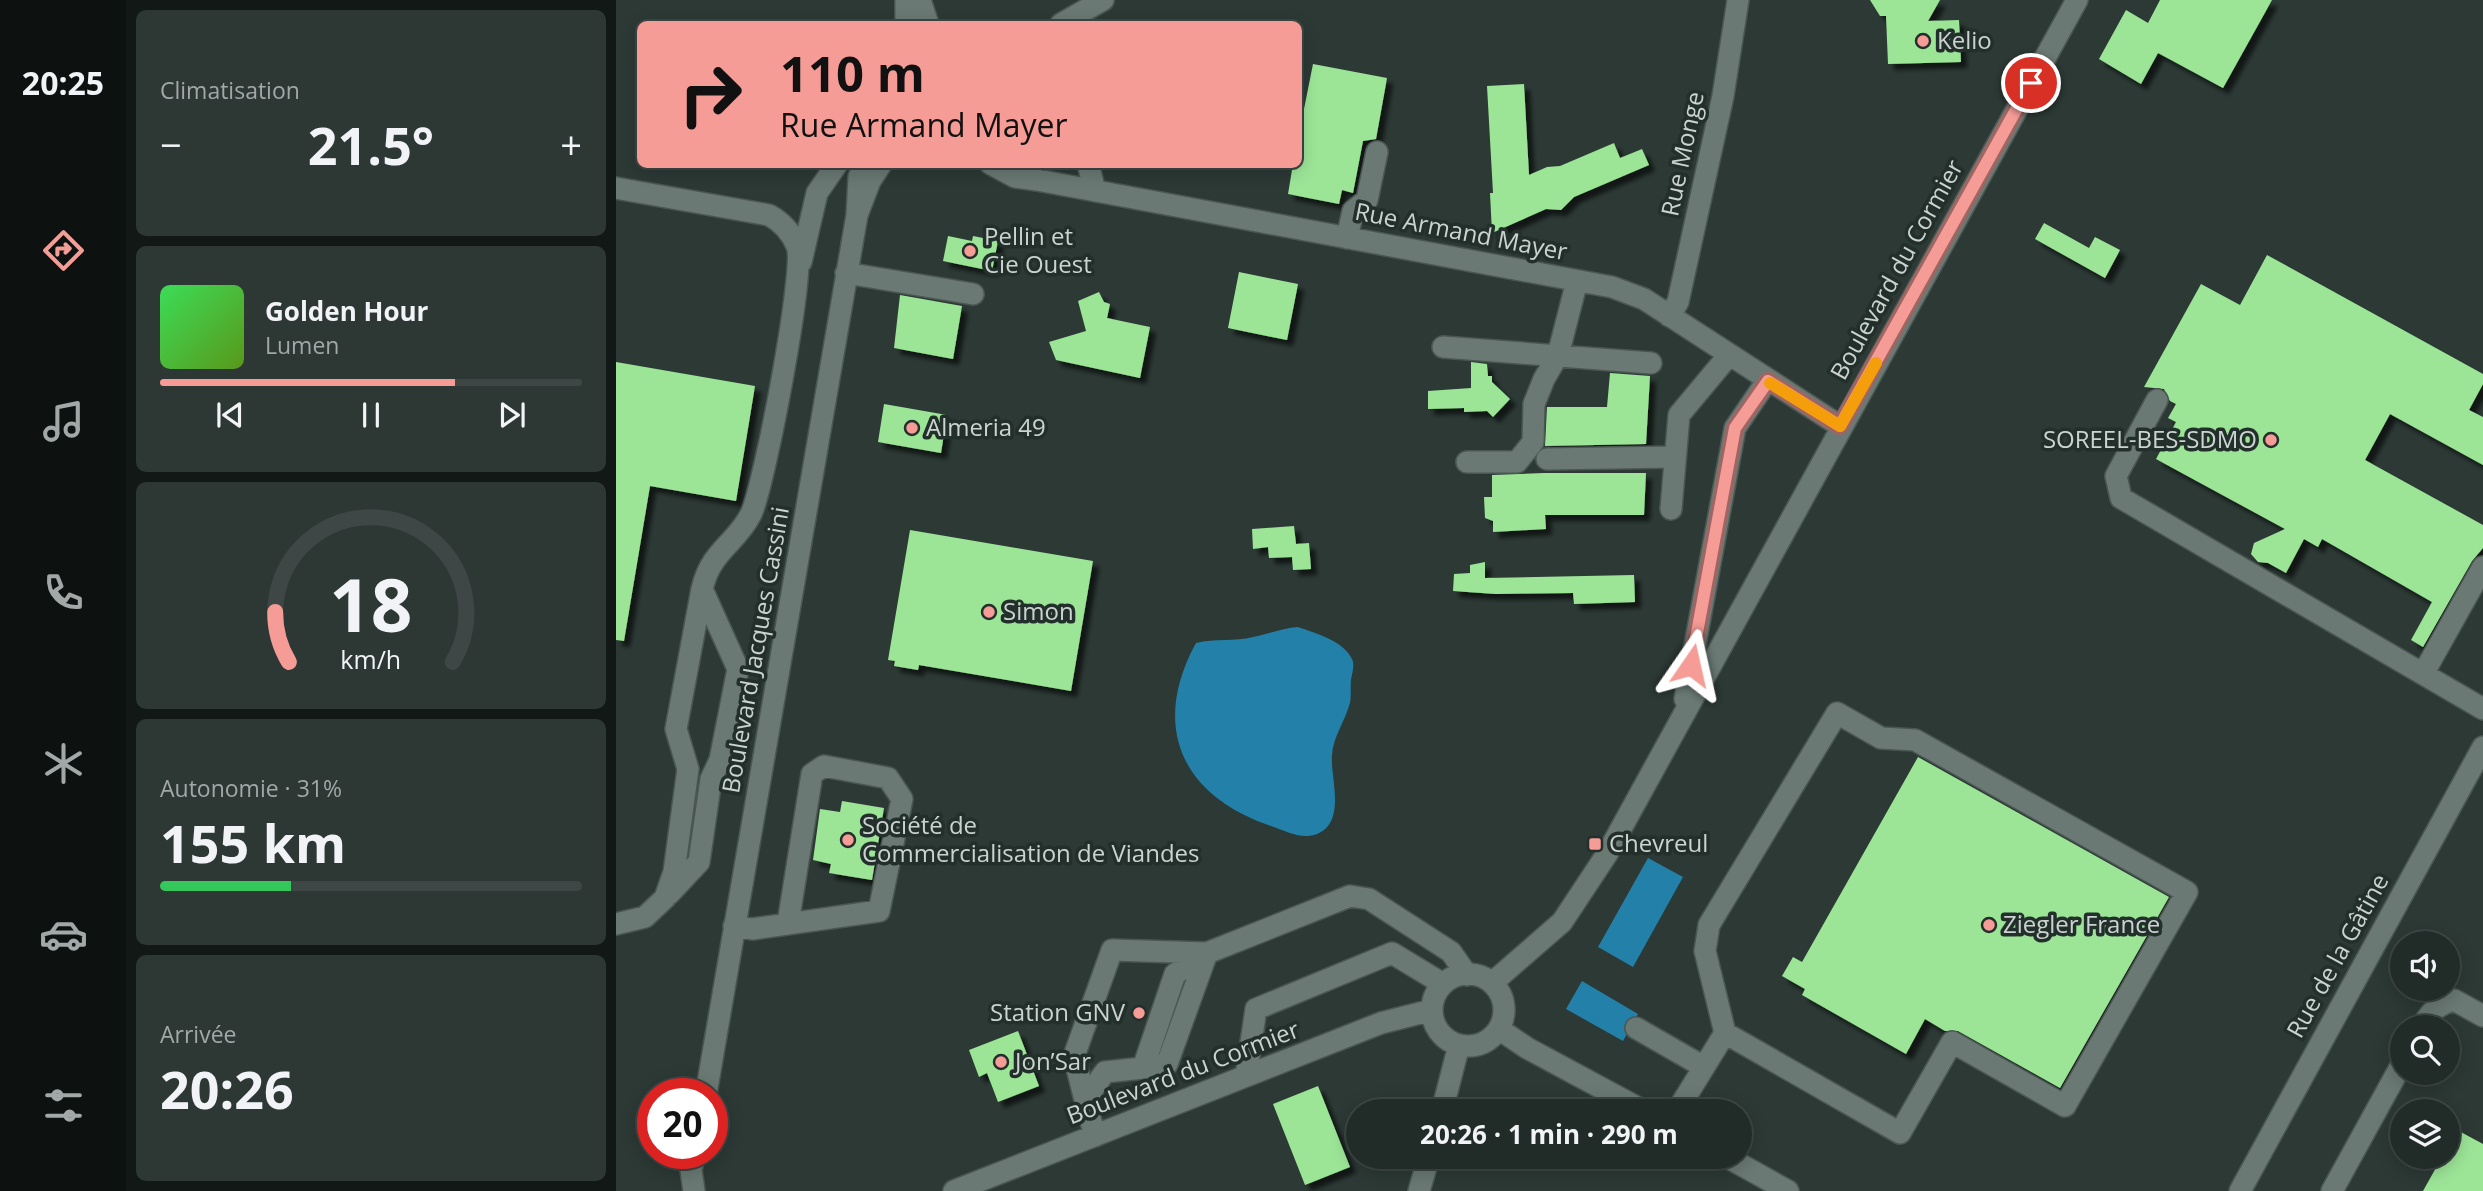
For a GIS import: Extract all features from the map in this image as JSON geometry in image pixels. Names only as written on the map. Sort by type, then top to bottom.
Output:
[{"type":"street","points":[[906,0],[906,21]]},
{"type":"street","points":[[920,0],[927,21]]},
{"type":"street","points":[[1065,21],[1103,0]]},
{"type":"street","name":"Rue Monge","points":[[1670,316],[1678,302],[1723,96],[1738,0]]},
{"type":"street","name":"Boulevard du Cormier","points":[[1492,984],[1562,922],[1587,888],[2077,0]]},
{"type":"street","points":[[1348,238],[1353,211],[1367,200],[1377,152]]},
{"type":"street","points":[[665,898],[674,872],[688,769],[676,729],[704,579],[751,514],[779,394],[800,268],[817,193],[833,168]]},
{"type":"street","name":"Boulevard Jacques Cassini","points":[[709,1078],[857,215],[859,177],[863,168]]},
{"type":"street","name":"Boulevard Jacques Cassini","points":[[857,215],[870,181],[878,168]]},
{"type":"street","name":"Rue Armand Mayer","points":[[998,168],[1015,177],[1612,287],[1644,299],[1840,426]]},
{"type":"street","name":"Rue Armand Mayer","points":[[1018,168],[1037,180]]},
{"type":"street","points":[[1092,168],[1095,191]]},
{"type":"street","points":[[616,188],[769,215],[782,222],[797,247],[800,268]]},
{"type":"street","points":[[846,273],[973,294]]},
{"type":"street","points":[[1467,462],[1517,462],[1534,442],[1534,404],[1558,355],[1577,281]]},
{"type":"street","points":[[1443,347],[1651,363]]},
{"type":"street","points":[[1671,509],[1679,415],[1729,355]]},
{"type":"street","points":[[1681,718],[1735,428],[1768,381]]},
{"type":"street","points":[[2157,400],[2116,476],[2121,498],[2483,709]]},
{"type":"street","points":[[1548,459],[1675,457]]},
{"type":"street","points":[[2423,674],[2483,567]]},
{"type":"street","points":[[616,924],[645,917],[699,862],[711,779],[720,760],[738,669],[704,579]]},
{"type":"street","points":[[1684,1099],[1725,1033],[1704,951],[1709,925],[1837,712],[1881,738],[1915,740],[2186,892],[2065,1106],[1952,1042],[1900,1133],[1725,1033]]},
{"type":"street","name":"Rue de la Gâtine","points":[[2240,1191],[2483,747]]},
{"type":"street","points":[[734,926],[752,929],[879,911],[902,799],[888,778],[824,766],[812,774],[788,923]]},
{"type":"street","points":[[1085,1100],[1105,1072],[1143,1068],[1175,974],[1207,953],[1350,896],[1369,898],[1451,952],[1466,975]]},
{"type":"street","points":[[1094,1136],[1074,1056],[1112,950],[1207,953]]},
{"type":"street","points":[[1246,1076],[1256,1009],[1392,953],[1443,984]]},
{"type":"street","points":[[1466,975],[1483,978],[1492,984],[1503,1005],[1499,1029],[1482,1044],[1459,1045],[1439,1032],[1432,1010],[1433,1000],[1443,984],[1452,978],[1466,975]]},
{"type":"street","points":[[2429,1015],[2440,1004],[2454,1000],[2483,1016]]},
{"type":"street","name":"Boulevard du Cormier","points":[[954,1191],[1403,1015],[1432,1010]]},
{"type":"street","points":[[1636,1028],[1704,1067]]},
{"type":"street","points":[[1499,1029],[1527,1048],[1622,1099]]},
{"type":"street","points":[[1445,1099],[1459,1045]]},
{"type":"street","points":[[2332,1191],[2390,1085]]},
{"type":"street","points":[[691,1169],[694,1191]]},
{"type":"street","points":[[1419,1191],[1425,1169]]},
{"type":"street","points":[[1748,1169],[1787,1191]]},
{"type":"water","points":[[1298,627],[1343,647],[1353,664],[1350,703],[1333,748],[1335,798],[1332,820],[1326,828],[1311,836],[1271,826],[1240,813],[1215,797],[1196,777],[1183,755],[1176,730],[1176,703],[1182,674],[1196,643],[1246,638]]},
{"type":"water","points":[[1648,858],[1683,877],[1633,967],[1598,947]]},
{"type":"water","points":[[1582,981],[1638,1014],[1623,1041],[1566,1009]]},
{"type":"building","name":"Kelio","points":[[1870,0],[1940,0],[1928,21],[1959,20],[1961,62],[1888,64],[1886,16],[1880,16]]},
{"type":"building","points":[[2160,0],[2272,0],[2223,88],[2158,53],[2141,84],[2099,59],[2126,10],[2148,23]]},
{"type":"building","points":[[1313,64],[1387,78],[1376,139],[1363,141],[1353,193],[1342,190],[1339,204],[1288,194],[1292,168],[1302,168],[1302,119]]},
{"type":"building","points":[[1524,84],[1529,175],[1547,167],[1560,166],[1614,143],[1620,158],[1642,149],[1649,165],[1574,197],[1561,210],[1546,209],[1492,233],[1490,193],[1493,193],[1487,86]]},
{"type":"building","points":[[2044,223],[2089,248],[2095,237],[2120,250],[2105,278],[2035,239]]},
{"type":"building","name":"Pellin et Cie Ouest","points":[[948,236],[972,241],[973,236],[998,241],[992,271],[943,261]]},
{"type":"building","name":"SOREEL-BES-SDMO","points":[[2267,255],[2483,374],[2483,384],[2469,410],[2483,417],[2483,465],[2390,414],[2365,460],[2483,525],[2483,548],[2472,561],[2423,647],[2411,640],[2432,602],[2322,539],[2318,547],[2304,539],[2286,573],[2268,563],[2258,562],[2251,554],[2254,543],[2285,529],[2156,459],[2176,422],[2168,418],[2176,404],[2170,401],[2164,389],[2144,387],[2201,284],[2240,305]]},
{"type":"building","points":[[1239,272],[1298,284],[1287,340],[1228,328]]},
{"type":"building","points":[[1099,292],[1104,302],[1110,304],[1107,318],[1150,327],[1140,378],[1056,360],[1049,342],[1086,331],[1078,301]]},
{"type":"building","points":[[900,295],[962,306],[953,359],[894,348]]},
{"type":"building","points":[[616,362],[755,386],[736,501],[650,486],[624,641],[616,640]]},
{"type":"building","points":[[1471,362],[1487,364],[1488,376],[1492,376],[1492,382],[1510,399],[1493,417],[1487,411],[1464,412],[1464,408],[1428,409],[1428,391],[1471,388]]},
{"type":"building","points":[[1610,373],[1650,376],[1646,444],[1545,446],[1547,407],[1607,407]]},
{"type":"building","points":[[884,404],[947,415],[941,453],[878,442]]},
{"type":"building","points":[[1646,473],[1644,515],[1545,515],[1546,529],[1493,532],[1493,521],[1485,518],[1484,497],[1492,497],[1492,475]]},
{"type":"building","points":[[1294,526],[1296,544],[1309,543],[1311,569],[1293,570],[1292,557],[1269,558],[1268,547],[1253,549],[1252,529]]},
{"type":"building","name":"Simon","points":[[910,530],[1093,561],[1071,691],[919,665],[918,670],[894,666],[895,661],[888,660]]},
{"type":"building","points":[[1485,562],[1485,578],[1634,575],[1635,602],[1574,604],[1573,593],[1496,594],[1453,591],[1454,574],[1470,573],[1470,565]]},
{"type":"building","name":"Ziegler France","points":[[1918,757],[2169,897],[2060,1088],[1958,1031],[1945,1031],[1925,1019],[1906,1054],[1802,995],[1805,989],[1782,976],[1793,957],[1802,962]]},
{"type":"building","name":"Société de Commercialisation de Viandes","points":[[842,801],[884,808],[872,880],[829,873],[831,864],[813,860],[820,809],[840,812]]},
{"type":"building","name":"Jon’Sar","points":[[1018,1031],[1039,1086],[998,1102],[987,1073],[979,1077],[969,1050]]},
{"type":"building","points":[[1318,1086],[1346,1157],[1346,1169],[1305,1185],[1273,1104]]},
{"type":"building","points":[[2460,1132],[2483,1144],[2483,1191],[2423,1191],[2435,1169],[2460,1169]]},
{"type":"slow traffic","points":[[1770,383],[1840,426],[1876,363]]},
{"type":"place","name":"Kelio","points":[[1923,41]]},
{"type":"place","name":"Pellin et Cie Ouest","points":[[970,251]]},
{"type":"place","name":"Almeria 49","points":[[912,428]]},
{"type":"place","name":"SOREEL-BES-SDMO","points":[[2271,440]]},
{"type":"place","name":"Simon","points":[[989,612]]},
{"type":"place","name":"Société de Commercialisation de Viandes","points":[[848,840]]},
{"type":"place","name":"Chevreul","points":[[1595,844]]},
{"type":"place","name":"Ziegler France","points":[[1989,925]]},
{"type":"place","name":"Station GNV","points":[[1139,1013]]},
{"type":"place","name":"Jon’Sar","points":[[1001,1062]]},
{"type":"route","points":[[1691,665],[1735,428],[1768,381],[1840,426],[2031,83]]}]
